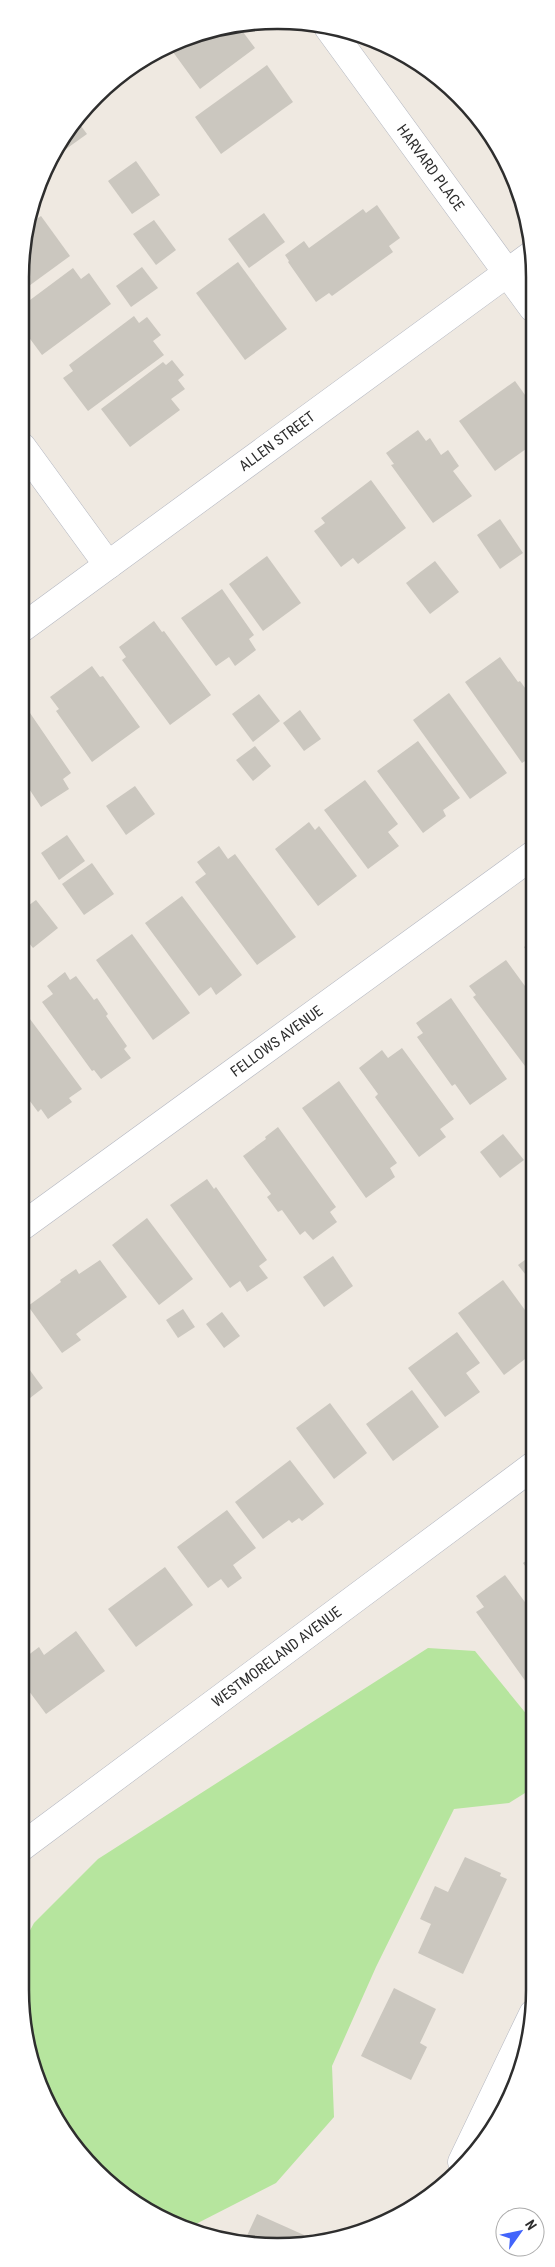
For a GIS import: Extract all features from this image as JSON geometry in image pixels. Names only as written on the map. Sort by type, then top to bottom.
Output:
[{"type":"street","name":"HARVARD PLACE","points":[[334,36],[526,299]]},
{"type":"street","name":"ALLEN STREET","points":[[29,623],[526,259]]},
{"type":"street","points":[[29,457],[108,565]]},
{"type":"street","name":"FELLOWS AVENUE","points":[[29,1221],[526,860]]},
{"type":"street","name":"WESTMORELAND AVENUE","points":[[29,1841],[526,1471]]},
{"type":"street","points":[[467,2151],[521,2040]]},
{"type":"green space","points":[[428,1648],[475,1651],[526,1713],[526,1792],[509,1803],[454,1809],[376,1967],[332,2066],[334,2117],[276,2183],[196,2224],[167,2213],[139,2196],[113,2177],[90,2154],[54,2100],[37,2054],[29,2006],[29,1932],[34,1923],[98,1859]]},
{"type":"building","points":[[243,31],[255,48],[200,89],[173,52],[213,37]]},
{"type":"building","points":[[267,65],[293,102],[221,154],[195,117]]},
{"type":"building","points":[[81,125],[87,134],[65,148]]},
{"type":"building","points":[[136,161],[160,195],[132,214],[108,181]]},
{"type":"building","points":[[377,205],[400,238],[389,246],[393,252],[332,296],[329,293],[316,302],[285,255],[304,241],[309,248],[363,209],[366,213]]},
{"type":"building","points":[[264,213],[285,242],[249,268],[228,239]]},
{"type":"building","points":[[41,216],[70,256],[29,286],[29,261],[36,220]]},
{"type":"building","points":[[154,220],[176,250],[156,265],[133,234]]},
{"type":"building","points":[[238,262],[287,329],[245,360],[196,293]]},
{"type":"building","points":[[142,267],[158,288],[131,307],[116,286]]},
{"type":"building","points":[[73,268],[81,279],[89,273],[111,304],[42,355],[29,337],[29,301]]},
{"type":"building","points":[[134,316],[139,323],[147,317],[161,335],[153,341],[164,355],[88,411],[63,378],[73,371],[69,365]]},
{"type":"building","points":[[172,360],[184,375],[178,380],[185,389],[171,399],[180,410],[130,447],[101,409],[163,362],[166,365]]},
{"type":"building","points":[[515,381],[526,396],[526,449],[495,471],[459,421]]},
{"type":"building","points":[[418,430],[426,441],[430,438],[441,455],[448,450],[459,466],[453,471],[472,496],[433,523],[391,465],[394,464],[386,453]]},
{"type":"building","points":[[371,480],[406,528],[358,564],[353,558],[341,567],[314,531],[325,523],[321,518]]},
{"type":"building","points":[[500,519],[523,553],[500,569],[477,535]]},
{"type":"building","points":[[267,556],[301,603],[263,631],[229,584]]},
{"type":"building","points":[[435,561],[459,592],[430,614],[406,583]]},
{"type":"building","points":[[222,589],[254,635],[249,639],[256,650],[235,666],[229,657],[216,666],[181,618]]},
{"type":"building","points":[[154,621],[162,632],[164,631],[211,695],[170,725],[122,660],[126,657],[119,647]]},
{"type":"building","points":[[500,657],[518,682],[520,681],[526,689],[526,760],[522,763],[465,682]]},
{"type":"building","points":[[92,666],[100,677],[103,676],[140,727],[92,762],[56,711],[59,709],[50,697]]},
{"type":"building","points":[[449,693],[507,773],[470,799],[413,720]]},
{"type":"building","points":[[259,694],[280,721],[253,742],[232,714]]},
{"type":"building","points":[[300,710],[321,739],[304,751],[283,723]]},
{"type":"building","points":[[29,714],[71,773],[63,779],[69,789],[41,807],[29,789]]},
{"type":"building","points":[[418,741],[460,798],[443,810],[446,816],[423,833],[377,771]]},
{"type":"building","points":[[255,746],[271,766],[253,781],[236,760]]},
{"type":"building","points":[[365,780],[398,824],[388,832],[399,846],[368,869],[324,810]]},
{"type":"building","points":[[135,786],[155,814],[126,835],[106,806]]},
{"type":"building","points":[[309,822],[315,830],[319,826],[357,876],[318,906],[275,849]]},
{"type":"building","points":[[67,835],[85,861],[59,880],[41,853]]},
{"type":"building","points":[[219,846],[228,859],[235,854],[296,937],[257,965],[195,882],[206,874],[197,862]]},
{"type":"building","points":[[92,863],[114,894],[84,915],[62,884]]},
{"type":"building","points":[[182,896],[242,975],[216,995],[211,987],[199,996],[145,923]]},
{"type":"building","points":[[36,900],[58,928],[33,948],[29,943],[29,905]]},
{"type":"building","points":[[132,934],[190,1013],[153,1040],[96,960]]},
{"type":"building","points":[[506,960],[526,987],[526,1067],[473,997],[476,995],[469,986]]},
{"type":"building","points":[[65,972],[70,980],[76,976],[94,1000],[97,998],[108,1014],[106,1016],[127,1046],[124,1049],[131,1058],[101,1079],[94,1070],[92,1071],[42,1002],[53,994],[47,986]]},
{"type":"building","points":[[451,998],[507,1079],[470,1105],[455,1084],[452,1086],[417,1037],[423,1033],[416,1023]]},
{"type":"building","points":[[29,1018],[82,1089],[69,1098],[72,1102],[48,1119],[41,1109],[38,1112],[29,1100]]},
{"type":"building","points":[[402,1048],[454,1119],[440,1129],[446,1137],[419,1157],[375,1097],[378,1094],[359,1068],[382,1050],[388,1058]]},
{"type":"building","points":[[339,1081],[397,1163],[390,1168],[395,1177],[366,1198],[302,1108]]},
{"type":"building","points":[[278,1127],[336,1207],[330,1212],[337,1222],[313,1240],[305,1231],[300,1235],[282,1210],[278,1212],[267,1197],[271,1194],[243,1156],[266,1139],[265,1137]]},
{"type":"building","points":[[503,1134],[524,1160],[500,1178],[480,1152]]},
{"type":"building","points":[[207,1179],[214,1189],[216,1187],[267,1260],[259,1266],[268,1278],[247,1292],[240,1281],[230,1288],[170,1205]]},
{"type":"building","points":[[147,1218],[193,1279],[159,1305],[112,1245]]},
{"type":"building","points":[[333,1256],[353,1286],[324,1307],[303,1277]]},
{"type":"building","points":[[526,1259],[526,1275],[518,1265]]},
{"type":"building","points":[[100,1260],[127,1297],[76,1334],[81,1340],[62,1353],[29,1305],[76,1269],[79,1274]]},
{"type":"building","points":[[503,1280],[526,1311],[526,1358],[504,1375],[458,1313]]},
{"type":"building","points":[[183,1309],[195,1327],[178,1338],[166,1320]]},
{"type":"building","points":[[222,1312],[240,1336],[224,1348],[206,1324]]},
{"type":"building","points":[[457,1332],[480,1363],[466,1373],[480,1392],[445,1417],[408,1368]]},
{"type":"building","points":[[29,1369],[43,1388],[29,1399]]},
{"type":"building","points":[[412,1390],[439,1427],[393,1461],[366,1424]]},
{"type":"building","points":[[330,1403],[367,1453],[334,1479],[296,1428]]},
{"type":"building","points":[[290,1460],[324,1504],[302,1521],[299,1518],[292,1523],[289,1520],[263,1539],[235,1502]]},
{"type":"building","points":[[227,1510],[256,1548],[233,1565],[242,1578],[228,1588],[221,1579],[208,1588],[177,1547]]},
{"type":"building","points":[[165,1567],[193,1605],[136,1647],[108,1609]]},
{"type":"building","points":[[505,1575],[526,1604],[526,1682],[476,1612],[484,1607],[476,1596]]},
{"type":"building","points":[[76,1631],[105,1671],[46,1714],[29,1691],[29,1654],[39,1647],[44,1655]]},
{"type":"building","points":[[465,1857],[501,1873],[500,1876],[507,1879],[463,1974],[418,1953],[431,1924],[420,1919],[435,1886],[448,1892]]},
{"type":"building","points":[[394,1988],[436,2009],[420,2043],[427,2047],[411,2080],[361,2056]]},
{"type":"building","points":[[257,2214],[304,2235],[303,2237],[294,2238],[247,2236]]}]
